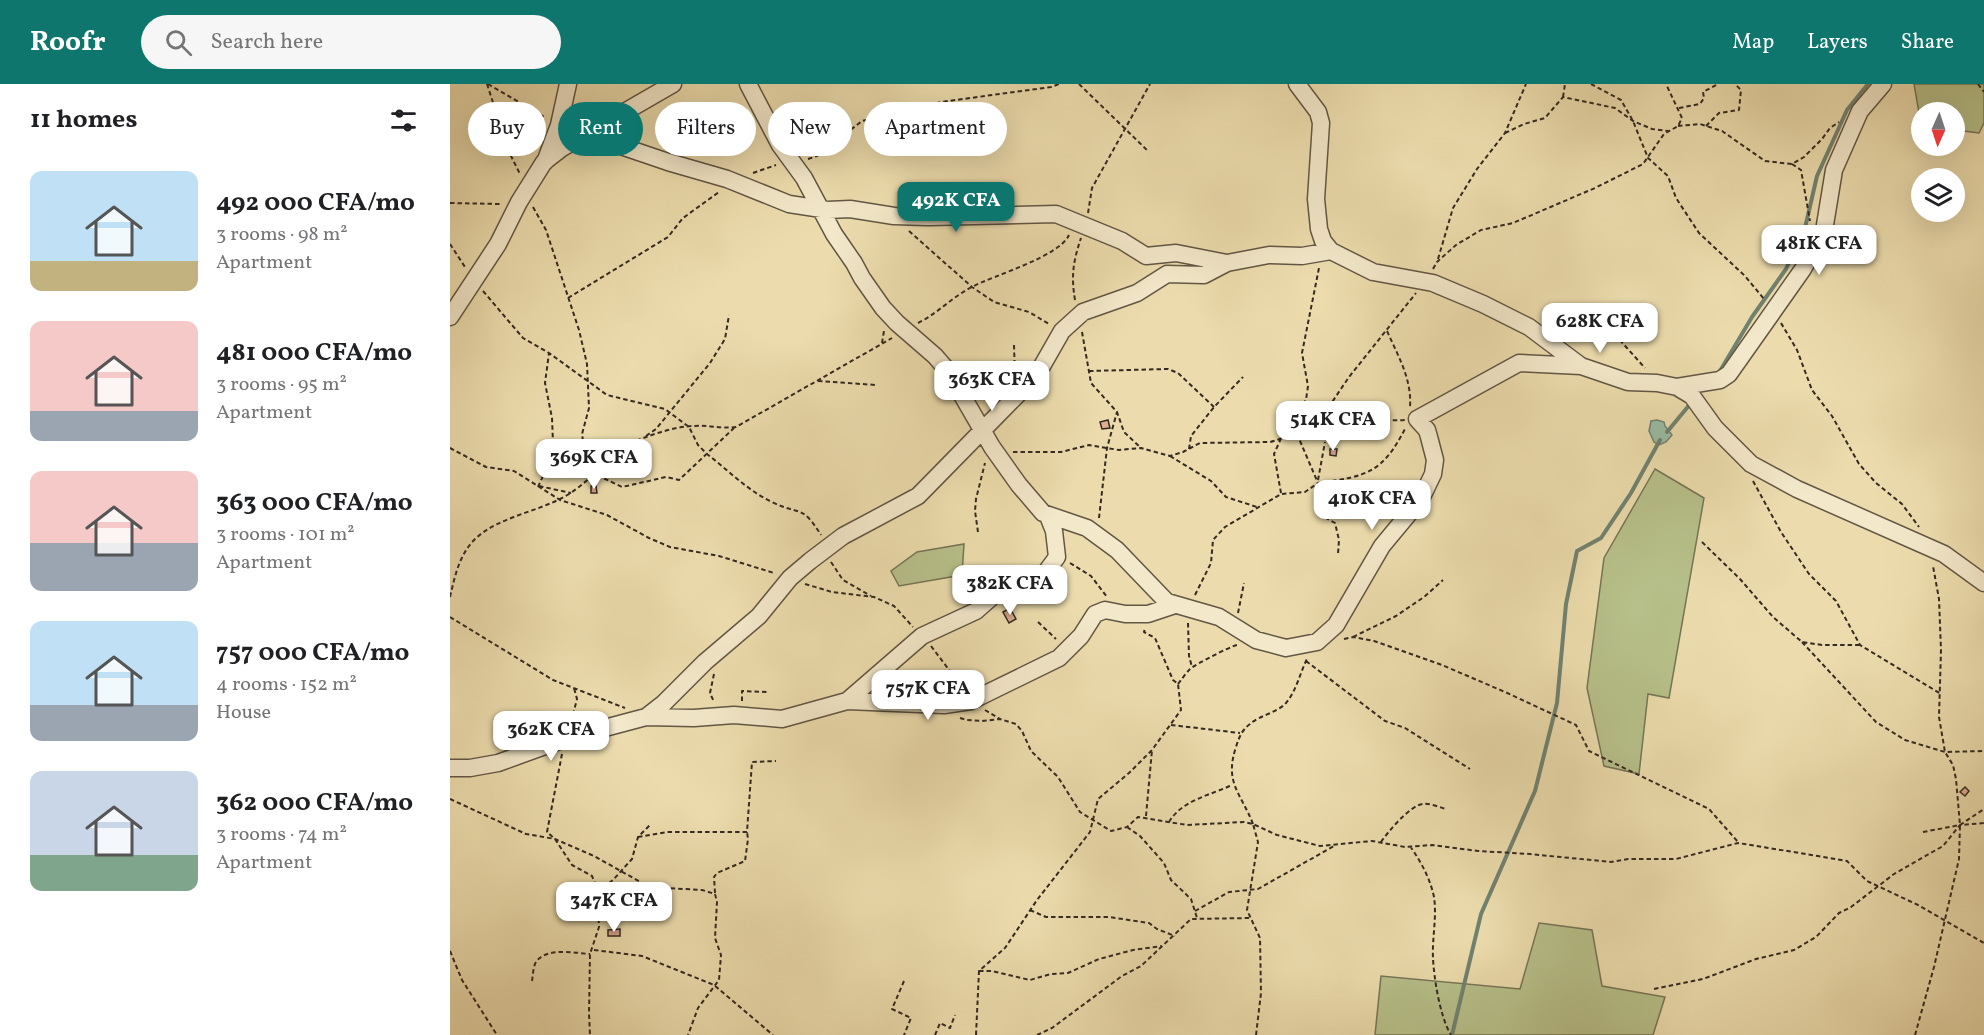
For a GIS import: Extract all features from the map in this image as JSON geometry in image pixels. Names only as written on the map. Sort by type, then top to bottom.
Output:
[{"type":"street","points":[[564,102],[568,84]]},
{"type":"street","points":[[642,102],[673,84]]},
{"type":"street","points":[[748,84],[780,145],[804,178],[862,278],[883,308],[948,371],[982,431],[989,452],[1043,513],[1087,528],[1117,550],[1167,602],[1219,617],[1256,640],[1286,648],[1317,642],[1336,625],[1382,546],[1421,499],[1433,474],[1435,460],[1427,430],[1413,419],[1519,363],[1581,366],[1628,382],[1657,383],[1677,387],[1692,396],[1714,428],[1751,464],[1797,489],[1944,554],[1984,583]]},
{"type":"street","points":[[1297,84],[1318,111],[1321,123],[1316,199],[1319,229],[1326,252]]},
{"type":"street","points":[[1677,387],[1720,380],[1729,374],[1803,268],[1824,231],[1834,170],[1860,111],[1883,84]]},
{"type":"street","points":[[450,317],[498,244],[544,162],[558,127]]},
{"type":"street","points":[[544,162],[558,151]]},
{"type":"street","points":[[643,154],[727,180],[789,204],[820,209],[861,210],[894,216],[1056,214],[1122,241],[1146,256],[1176,253],[1227,263]]},
{"type":"street","points":[[646,717],[759,616],[790,578],[843,536],[918,496],[1028,384],[1042,366],[1062,332],[1078,316],[1083,312],[1137,293],[1167,274],[1204,275],[1227,263],[1269,255],[1302,256],[1326,252],[1373,272],[1433,283],[1483,304],[1529,327],[1581,366]]},
{"type":"street","points":[[847,701],[922,636],[976,611],[1003,590],[1046,572],[1057,557],[1054,531],[1048,516]]},
{"type":"street","points":[[450,768],[470,768],[498,763],[567,738],[646,717],[741,715],[782,719],[847,701],[944,705],[971,701],[1059,658],[1073,646],[1095,614],[1105,610],[1125,614],[1148,614],[1181,606]]},
{"type":"path","points":[[488,84],[558,124]]},
{"type":"path","points":[[488,84],[523,196],[530,202],[546,230],[579,330],[588,382],[589,408],[582,434],[589,480]]},
{"type":"path","points":[[1079,84],[1149,152]]},
{"type":"path","points":[[1141,448],[1124,432],[1117,412],[1091,383],[1073,288],[1073,261],[1080,223],[1092,188],[1150,84]]},
{"type":"path","points":[[1320,420],[1349,377],[1425,282],[1437,262],[1453,208],[1477,169],[1505,133],[1526,84]]},
{"type":"path","points":[[1505,133],[1545,118],[1563,97],[1565,84]]},
{"type":"path","points":[[1666,84],[1682,118],[1678,126]]},
{"type":"path","points":[[1679,108],[1700,104],[1704,98],[1703,92],[1718,84]]},
{"type":"path","points":[[1706,126],[1719,113],[1739,110],[1741,90],[1735,84]]},
{"type":"path","points":[[1978,84],[1984,92]]},
{"type":"path","points":[[1563,97],[1615,108],[1634,121],[1652,129],[1668,131]]},
{"type":"path","points":[[1792,164],[1803,157],[1830,128],[1860,111]]},
{"type":"path","points":[[1437,262],[1456,245],[1481,230],[1513,223],[1595,188],[1643,164],[1668,131],[1678,126],[1700,124],[1722,131],[1765,161],[1792,164],[1801,170],[1814,249]]},
{"type":"path","points":[[450,202],[495,205],[523,196]]},
{"type":"path","points":[[894,216],[972,287],[994,302],[1029,312],[1084,345]]},
{"type":"path","points":[[589,480],[601,477],[622,487],[666,477],[679,480],[735,427],[905,329],[925,320],[972,287],[1040,257],[1066,240],[1080,223]]},
{"type":"path","points":[[450,243],[474,280],[523,338],[549,353],[607,395],[647,404],[669,412],[689,427],[698,445],[707,454],[773,503],[802,511],[810,517],[829,547],[831,565],[843,580],[894,606],[945,662],[971,701],[1000,719],[1016,724],[1022,731],[1031,751],[1059,777],[1080,812],[1111,831],[1128,827],[1138,817],[1199,825],[1244,822],[1277,835],[1320,846],[1372,841],[1611,862],[1628,859],[1676,859],[1738,843],[1847,861],[1867,881],[1918,904],[1984,943]]},
{"type":"path","points":[[1281,494],[1274,454],[1291,420],[1306,400],[1308,386],[1302,353],[1326,252]]},
{"type":"path","points":[[450,597],[460,559],[473,541],[488,528],[560,500],[572,493],[619,452],[656,429],[710,363],[725,339],[729,315]]},
{"type":"path","points":[[1618,338],[1625,315]]},
{"type":"path","points":[[1192,667],[1181,606],[1211,563],[1213,540],[1218,534],[1257,507],[1281,494],[1305,492],[1318,483],[1357,477],[1373,470],[1389,453],[1413,419],[1406,372],[1387,331]]},
{"type":"path","points":[[1599,332],[1618,338],[1657,383]]},
{"type":"path","points":[[1014,345],[1014,376],[1028,384]]},
{"type":"path","points":[[538,486],[548,465],[553,443],[552,418],[545,383],[549,353]]},
{"type":"path","points":[[1089,372],[1168,369],[1178,373],[1214,407]]},
{"type":"path","points":[[1189,449],[1191,436],[1214,407],[1243,377]]},
{"type":"path","points":[[818,381],[876,385]]},
{"type":"path","points":[[1087,528],[1101,517],[1107,448],[1117,412]]},
{"type":"path","points":[[1170,456],[1200,443],[1281,440],[1320,420],[1354,417],[1393,421],[1413,419]]},
{"type":"path","points":[[1291,420],[1318,483],[1323,488],[1326,518],[1335,523],[1339,540],[1338,554]]},
{"type":"path","points":[[644,438],[689,427],[724,429],[735,427]]},
{"type":"path","points":[[1318,483],[1325,442]]},
{"type":"path","points":[[978,532],[976,499],[989,452],[1061,452],[1089,445],[1119,450],[1141,448],[1170,456],[1211,481],[1226,497],[1257,507]]},
{"type":"path","points":[[450,448],[486,466],[514,471],[560,500],[607,515],[670,547],[720,556],[832,592],[874,597]]},
{"type":"path","points":[[1751,464],[1751,479],[1782,532],[1809,574],[1836,601],[1860,645],[1941,694]]},
{"type":"path","points":[[538,486],[572,493]]},
{"type":"path","points":[[1702,542],[1740,579],[1773,617],[1802,642],[1876,722],[1905,740],[1945,752],[1984,751]]},
{"type":"path","points":[[1915,1035],[1934,967],[1959,859],[1960,825],[1953,765],[1945,752],[1939,717],[1941,694],[1939,599],[1926,545]]},
{"type":"path","points":[[1057,557],[1091,576],[1102,588],[1115,611]]},
{"type":"path","points":[[1353,638],[1396,616],[1424,597],[1443,580]]},
{"type":"path","points":[[1235,628],[1244,583]]},
{"type":"path","points":[[976,1035],[979,971],[1005,948],[1030,910],[1090,832],[1098,799],[1152,750],[1181,710],[1178,684],[1173,680],[1155,638],[1144,632],[1148,614]]},
{"type":"path","points":[[450,617],[553,680],[646,717]]},
{"type":"path","points":[[1038,622],[1054,638],[1073,646]]},
{"type":"path","points":[[1342,639],[1374,641],[1442,665],[1576,725],[1589,752],[1709,809],[1738,843]]},
{"type":"path","points":[[1178,684],[1192,667],[1210,659],[1228,646],[1256,640]]},
{"type":"path","points":[[1256,1035],[1261,993],[1260,938],[1247,910],[1258,842],[1246,805],[1233,785],[1230,763],[1240,733],[1251,722],[1284,705],[1293,693],[1306,661],[1317,642]]},
{"type":"path","points":[[1802,642],[1822,645],[1860,645]]},
{"type":"path","points":[[1306,661],[1385,721],[1405,728],[1470,769]]},
{"type":"path","points":[[713,717],[714,699],[710,693],[714,672]]},
{"type":"path","points":[[574,688],[577,699],[546,827],[547,832],[555,839],[572,865],[592,876],[597,892],[599,927],[591,954],[589,1014],[591,1035]]},
{"type":"path","points":[[741,715],[742,691],[767,692]]},
{"type":"path","points":[[944,705],[959,717],[967,720],[1000,719]]},
{"type":"path","points":[[1171,725],[1240,733]]},
{"type":"path","points":[[1146,817],[1152,750]]},
{"type":"path","points":[[688,1035],[698,1008],[719,980],[721,955],[715,938],[717,902],[714,877],[717,873],[745,861],[752,762],[776,761]]},
{"type":"path","points":[[1169,822],[1175,812],[1185,805],[1233,785]]},
{"type":"path","points":[[450,799],[526,834],[555,839],[621,870],[644,884],[665,888],[702,890],[715,894]]},
{"type":"path","points":[[1381,842],[1390,829],[1417,805],[1425,803],[1446,809]]},
{"type":"path","points":[[1654,990],[1703,979],[1756,959],[1794,950],[1816,937],[1839,913],[1851,907],[1894,874],[1943,846],[1960,825],[1984,809]]},
{"type":"path","points":[[1923,832],[1984,823]]},
{"type":"path","points":[[597,892],[632,859],[638,837],[650,825]]},
{"type":"path","points":[[1128,827],[1140,836],[1164,863],[1172,880],[1191,899],[1198,919]]},
{"type":"path","points":[[638,837],[667,832],[747,832]]},
{"type":"path","points":[[1195,910],[1229,891],[1258,889],[1336,844]]},
{"type":"path","points":[[1410,846],[1426,870],[1434,897],[1433,958],[1439,995],[1447,1028],[1451,1035]]},
{"type":"path","points":[[1030,910],[1046,917],[1109,917],[1149,923],[1175,936]]},
{"type":"path","points":[[1037,1035],[1052,1029],[1122,976],[1141,966],[1191,919],[1250,918]]},
{"type":"path","points":[[979,971],[992,971],[1030,980],[1051,974],[1068,973],[1099,959],[1133,950],[1163,946]]},
{"type":"path","points":[[592,949],[642,956],[714,985],[773,1035]]},
{"type":"path","points":[[450,951],[462,980],[497,1035]]},
{"type":"path","points":[[532,981],[535,963],[543,955],[563,952],[591,954]]},
{"type":"path","points":[[904,981],[892,1009],[911,1018],[904,1035]]},
{"type":"path","points":[[935,1035],[940,1023],[950,1028],[955,1015]]},
{"type":"shaded area","points":[[1914,84],[1984,84],[1984,123],[1979,133],[1965,131],[1965,102],[1917,102]]},
{"type":"shaded area","points":[[1651,421],[1664,422],[1672,435],[1666,442],[1659,445],[1654,442],[1649,431]]},
{"type":"shaded area","points":[[1655,469],[1704,498],[1669,698],[1648,694],[1639,774],[1604,766],[1587,688],[1604,558]]},
{"type":"shaded area","points":[[964,544],[962,575],[899,586],[891,571],[917,552]]},
{"type":"shaded area","points":[[1539,923],[1592,930],[1602,986],[1665,997],[1653,1035],[1375,1035],[1381,976],[1520,989]]},
{"type":"building","points":[[1108,420],[1110,428],[1102,429],[1100,422]]},
{"type":"building","points":[[1330,449],[1337,449],[1336,456],[1330,455]]},
{"type":"building","points":[[591,486],[596,486],[597,493],[591,493]]},
{"type":"building","points":[[1010,608],[1016,619],[1009,623],[1003,612]]},
{"type":"building","points":[[1965,787],[1969,791],[1965,796],[1960,792]]},
{"type":"building","points":[[620,929],[620,936],[608,936],[608,930]]},
{"type":"waterway","points":[[1720,371],[1752,317],[1786,269],[1805,228],[1817,176],[1847,110],[1868,84]]},
{"type":"waterway","points":[[1667,432],[1691,403]]},
{"type":"waterway","points":[[1452,1035],[1481,914],[1535,791],[1557,703],[1566,604],[1577,551],[1601,538],[1631,493],[1660,440]]}]
